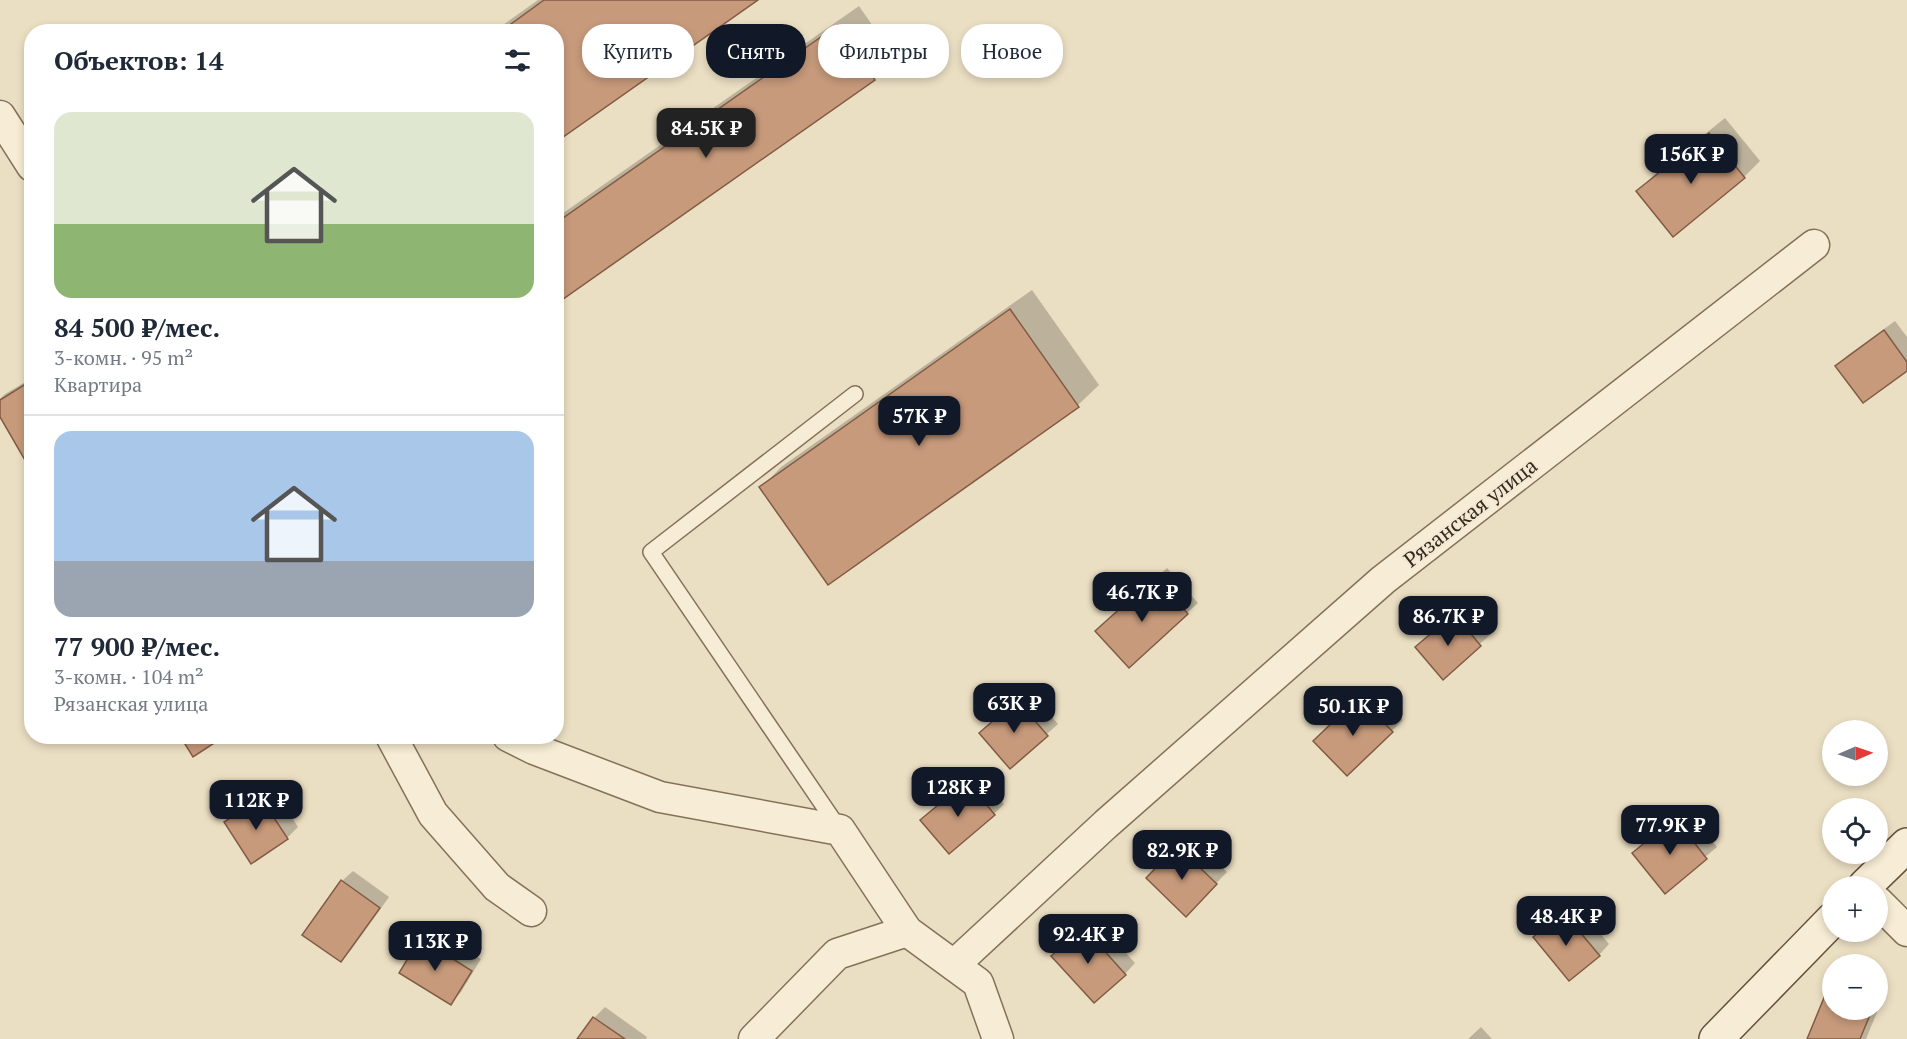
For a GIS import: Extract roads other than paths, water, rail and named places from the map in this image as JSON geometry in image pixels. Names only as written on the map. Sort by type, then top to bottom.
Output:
[{"type":"main road","points":[[1875,876],[1907,845]]},
{"type":"main road","points":[[1724,1035],[1822,931]]},
{"type":"street","points":[[0,116],[24,154]]},
{"type":"street","name":"Рязанская улица","points":[[954,965],[1106,824],[1383,580],[1814,245]]},
{"type":"street","points":[[395,744],[433,814],[496,887],[531,911]]},
{"type":"street","points":[[524,744],[660,798],[840,830],[907,931],[978,983],[998,1039]]},
{"type":"street","points":[[1888,912],[1907,931]]},
{"type":"street","points":[[754,1039],[837,954],[907,931]]},
{"type":"lane","points":[[840,830],[651,552],[855,394]]}]
